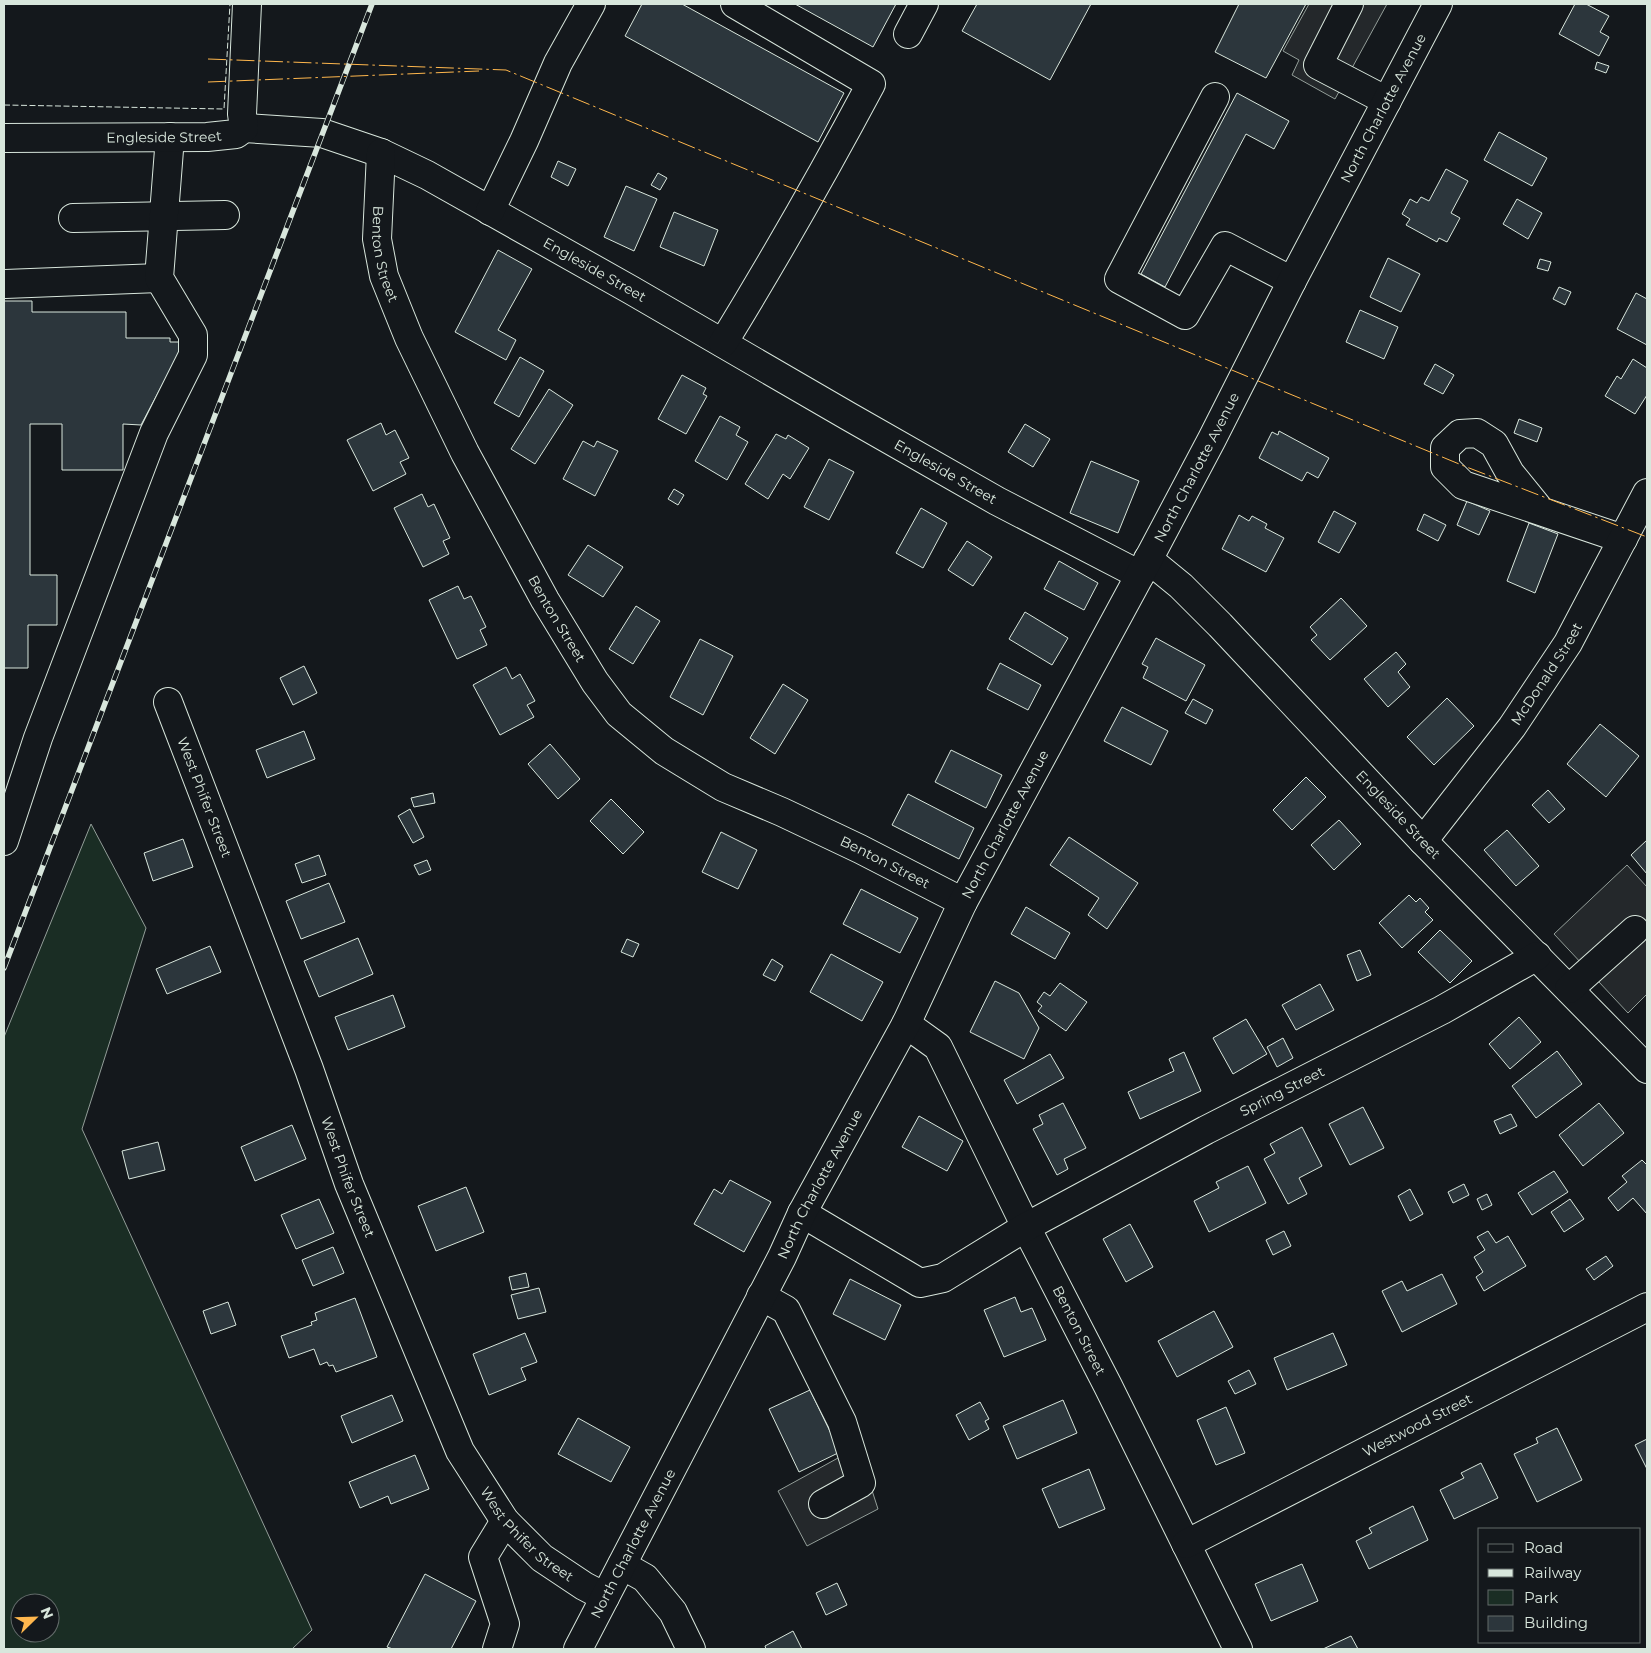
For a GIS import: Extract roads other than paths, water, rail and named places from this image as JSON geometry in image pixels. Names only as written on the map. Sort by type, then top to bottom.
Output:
[{"type":"street","points":[[244,128],[242,114],[246,4]]},
{"type":"street","points":[[490,211],[524,141],[558,63],[591,4]]},
{"type":"street","points":[[723,343],[795,224],[871,84],[736,4]]},
{"type":"street","points":[[908,34],[924,4]]},
{"type":"street","points":[[1348,4],[1318,65],[1387,101]]},
{"type":"street","name":"North Charlotte Avenue","points":[[578,1649],[802,1213],[906,1024],[963,902],[1212,439],[1292,281],[1438,4]]},
{"type":"street","points":[[1215,97],[1120,279],[1185,315],[1225,246],[1292,281]]},
{"type":"street","name":"Engleside Street","points":[[4,138],[208,137],[236,134],[244,128],[322,133],[381,153],[490,211],[989,496],[1181,586],[1423,841],[1647,1069]]},
{"type":"street","points":[[4,841],[38,738],[154,433],[193,355],[193,335],[159,278],[170,137]]},
{"type":"street","name":"Benton Street","points":[[381,153],[377,239],[384,276],[409,338],[465,453],[546,600],[595,682],[619,714],[664,751],[723,787],[782,812],[860,849],[963,902]]},
{"type":"street","points":[[73,218],[225,215]]},
{"type":"street","points":[[5,284],[159,278]]},
{"type":"street","name":"McDonald Street","points":[[1423,841],[1512,727],[1568,643],[1647,493]]},
{"type":"street","points":[[1540,510],[1623,539]]},
{"type":"street","name":"West Phifer Street","points":[[168,702],[292,1024],[349,1184],[460,1451],[505,1521],[542,1558],[584,1586],[606,1597]]},
{"type":"street","points":[[1569,989],[1635,930]]},
{"type":"street","name":"Spring Street","points":[[802,1213],[920,1283],[943,1278],[1026,1227],[1206,1130],[1442,1010],[1537,956]]},
{"type":"street","name":"Benton Street","points":[[906,1024],[938,1047],[1026,1227],[1108,1386],[1238,1649]]},
{"type":"street","points":[[761,1296],[786,1310],[842,1422],[861,1483],[823,1504]]},
{"type":"street","name":"Westwood Street","points":[[1186,1544],[1647,1307]]},
{"type":"street","points":[[497,1649],[504,1624],[483,1557],[505,1521]]},
{"type":"street","points":[[622,1565],[645,1578],[673,1612],[691,1649]]},
{"type":"railway","points":[[4,968],[372,4]]}]
